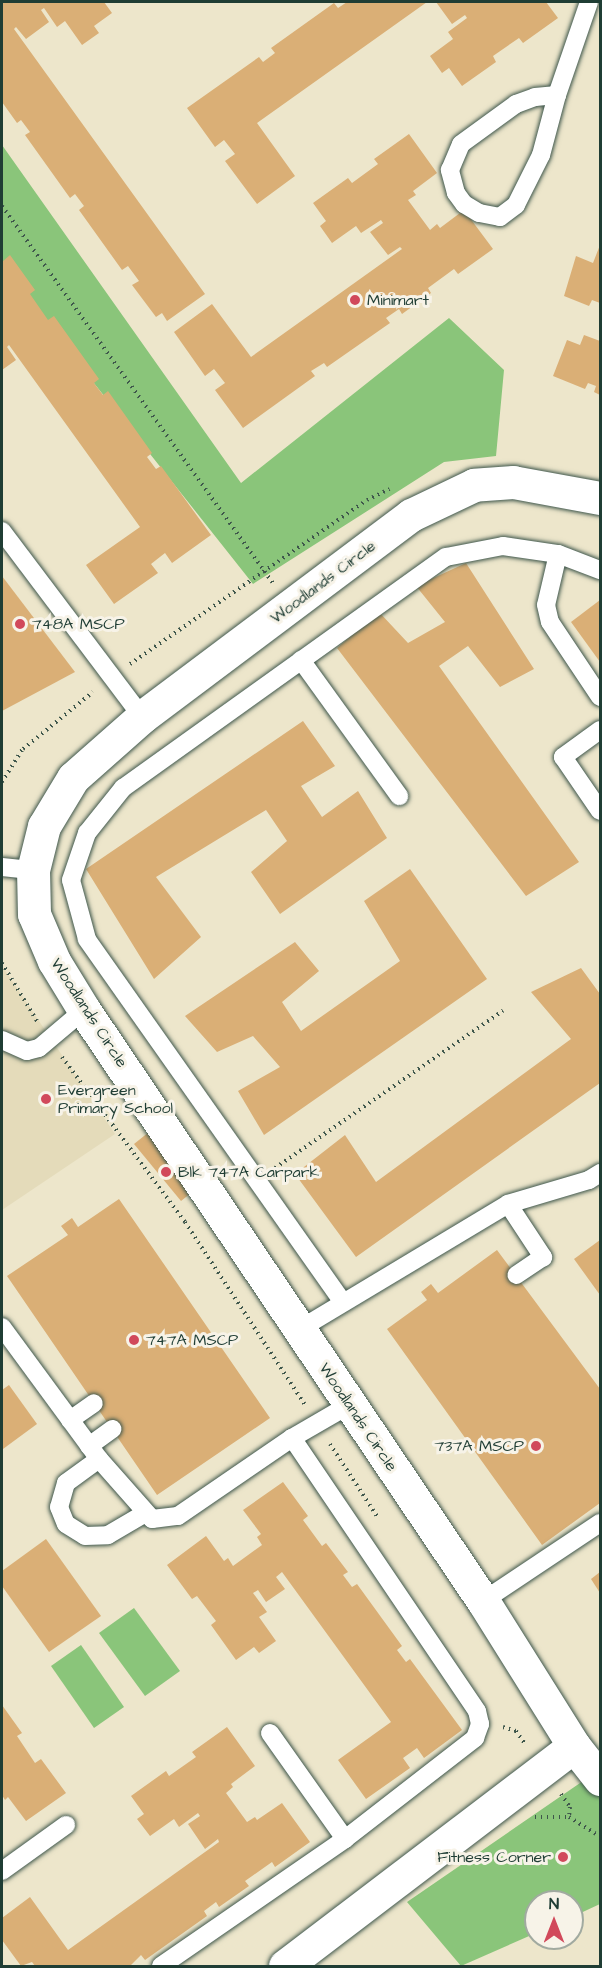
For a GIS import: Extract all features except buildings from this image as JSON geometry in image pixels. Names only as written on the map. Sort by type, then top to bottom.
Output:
[{"type":"street","name":"Woodlands Circle","points":[[600,498],[513,482],[474,485],[411,515],[142,717],[73,778],[44,826],[33,870],[34,914],[54,961],[84,1010],[483,1601],[574,1746],[600,1779]]},
{"type":"street","points":[[285,1966],[574,1746]]},
{"type":"lane","points":[[556,95],[516,104],[461,144],[450,170],[456,193],[464,204],[479,213],[500,217],[516,205],[541,155],[556,95],[589,2]]},
{"type":"lane","points":[[2,531],[142,717]]},
{"type":"lane","points":[[342,1301],[87,939],[71,880],[87,832],[123,788],[446,557],[503,546],[558,554],[600,570]]},
{"type":"lane","points":[[558,554],[546,605],[550,622],[600,697]]},
{"type":"lane","points":[[301,660],[399,796]]},
{"type":"lane","points":[[600,730],[563,757],[600,811]]},
{"type":"lane","points":[[2,867],[33,870]]},
{"type":"lane","points":[[2,1040],[27,1051],[48,1039],[84,1010]]},
{"type":"lane","points":[[300,1329],[342,1301],[508,1204],[589,1180],[600,1173]]},
{"type":"lane","points":[[508,1204],[543,1257],[516,1275]]},
{"type":"lane","points":[[2,1327],[94,1452],[144,1514],[163,1520],[178,1515],[292,1438],[349,1405]]},
{"type":"lane","points":[[70,1420],[94,1403]]},
{"type":"lane","points":[[112,1429],[66,1484],[59,1507],[66,1524],[85,1536],[108,1535],[144,1514]]},
{"type":"lane","points":[[161,1966],[345,1839],[476,1738],[480,1724],[477,1711],[292,1438]]},
{"type":"lane","points":[[483,1601],[600,1523]]},
{"type":"lane","points":[[270,1733],[345,1839]]},
{"type":"lane","points":[[2,1871],[66,1825]]},
{"type":"path","points":[[2,206],[289,606]]},
{"type":"path","points":[[2,963],[48,1039],[185,1222],[381,1523]]},
{"type":"path","points":[[257,1180],[503,1011]]},
{"type":"path","points":[[503,1718],[503,1729],[516,1731]]},
{"type":"path","points":[[569,1817],[570,1807]]},
{"type":"shaded area","name":"Evergreen Primary School","points":[[2,966],[115,1134],[2,1210]]},
{"type":"green space","points":[[2,145],[241,483],[449,318],[504,370],[496,456],[444,462],[253,584],[2,267]]},
{"type":"green space","points":[[134,1608],[180,1671],[145,1696],[99,1633]]},
{"type":"green space","points":[[81,1645],[124,1707],[94,1728],[51,1666]]},
{"type":"green space","points":[[599,1770],[600,1904],[584,1911],[584,1890],[524,1890],[524,1938],[461,1966],[407,1902]]},
{"type":"place","name":"Minimart","points":[[355,300]]},
{"type":"place","name":"748A MSCP","points":[[20,624]]},
{"type":"place","name":"Evergreen Primary School","points":[[46,1099]]},
{"type":"place","name":"Blk 747A Carpark","points":[[166,1172]]},
{"type":"place","name":"747A MSCP","points":[[134,1340]]},
{"type":"place","name":"737A MSCP","points":[[536,1446]]},
{"type":"place","name":"Fitness Corner","points":[[563,1857]]}]
